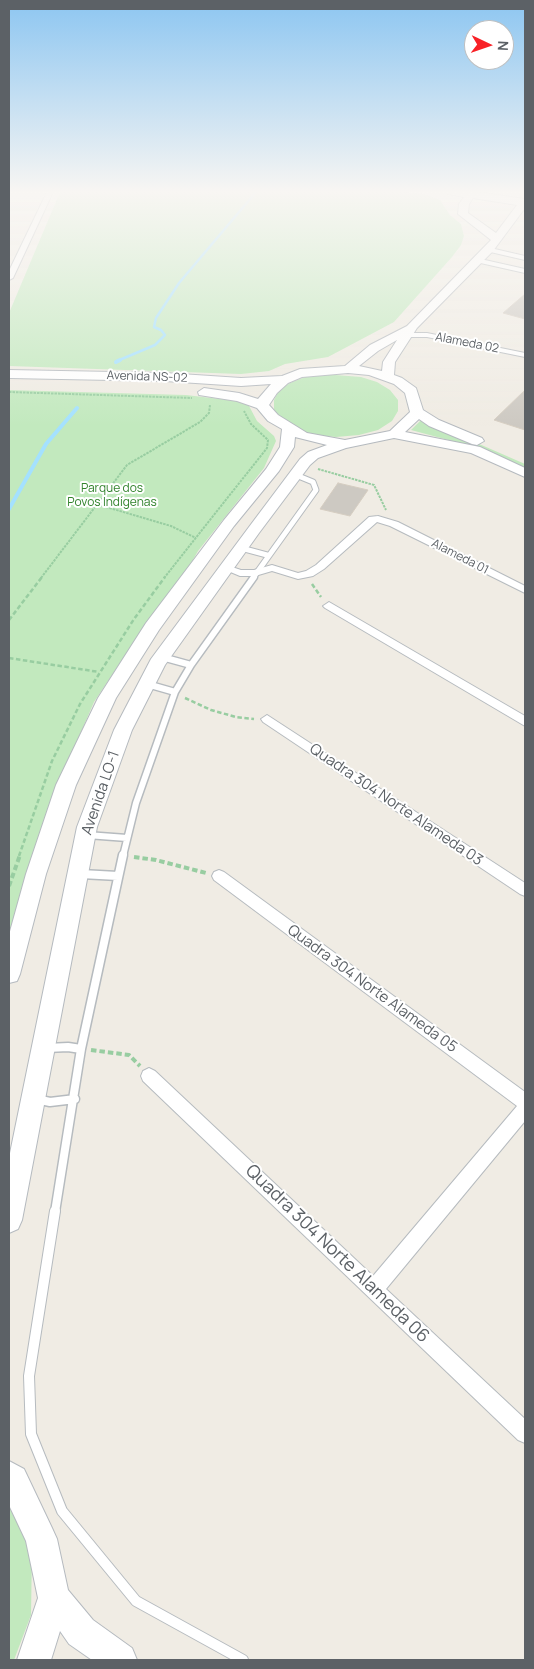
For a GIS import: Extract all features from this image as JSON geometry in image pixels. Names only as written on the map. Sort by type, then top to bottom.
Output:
[{"type":"street","points":[[388,376],[390,362],[410,330],[469,270]]},
{"type":"street","points":[[348,368],[374,348],[410,330]]},
{"type":"street","name":"Alameda 02","points":[[410,330],[525,355]]},
{"type":"street","points":[[525,461],[446,428],[417,412],[411,392],[398,381],[372,371],[348,368],[300,373],[284,380],[272,390],[262,405],[273,418],[304,436],[345,444],[394,434],[476,450],[525,473]]},
{"type":"street","name":"Avenida NS-02","points":[[9,374],[82,381],[241,382],[284,380]]},
{"type":"street","name":"Avenida NS-02","points":[[9,385],[82,381]]},
{"type":"street","name":"Avenida NS-02","points":[[128,382],[239,397],[262,405]]},
{"type":"street","points":[[394,434],[412,419],[417,412]]},
{"type":"street","name":"Avenida LO-1","points":[[9,974],[36,874],[66,786],[107,698],[157,619],[223,531],[272,471],[287,447],[289,429]]},
{"type":"street","name":"Avenida LO-1","points":[[9,1220],[85,835],[123,730],[162,657],[241,548],[305,471],[314,455],[345,444]]},
{"type":"street","name":"Alameda 01","points":[[309,574],[373,519],[385,520],[394,524],[525,590]]},
{"type":"street","points":[[226,568],[240,573],[254,573],[272,568],[298,576],[309,574]]},
{"type":"street","points":[[329,606],[525,722]]},
{"type":"street","name":"Quadra 304 Norte Alameda 03","points":[[268,719],[525,890]]},
{"type":"street","name":"Quadra 304 Norte Alameda 05","points":[[219,876],[525,1102]]},
{"type":"street","name":"Quadra 304 Norte Alameda 06","points":[[149,1076],[525,1433]]},
{"type":"street","points":[[374,1289],[525,1110]]},
{"type":"street","points":[[9,1476],[13,1480],[41,1539],[54,1598],[80,1632],[120,1660]]},
{"type":"street","points":[[34,1660],[54,1598]]},
{"type":"lane","points":[[243,1660],[136,1601],[62,1511],[32,1434],[29,1376],[75,1100],[81,1049],[127,838],[153,749],[175,692],[191,665],[254,573],[316,490],[316,486],[305,471]]},
{"type":"lane","points":[[241,548],[267,555]]},
{"type":"lane","points":[[162,657],[191,665]]},
{"type":"lane","points":[[147,684],[175,692]]},
{"type":"lane","points":[[85,835],[127,838]]},
{"type":"lane","points":[[77,874],[118,876]]},
{"type":"lane","points":[[43,1048],[68,1047],[81,1049]]},
{"type":"lane","points":[[33,1097],[50,1102],[75,1100]]},
{"type":"path","points":[[9,392],[194,398]]},
{"type":"path","points":[[9,620],[130,462],[182,434],[204,419],[211,408],[208,402]]},
{"type":"path","points":[[242,408],[251,424],[268,440],[267,448]]},
{"type":"path","points":[[305,471],[319,463]]},
{"type":"path","points":[[305,471],[374,485],[394,524]]},
{"type":"path","points":[[96,504],[171,526],[196,538]]},
{"type":"path","points":[[309,574],[314,589],[329,606]]},
{"type":"path","points":[[9,658],[99,672]]},
{"type":"path","points":[[175,692],[194,704],[210,710],[236,717],[268,719]]},
{"type":"path","points":[[123,856],[156,860],[219,876]]},
{"type":"path","points":[[81,1049],[129,1055],[149,1076]]},
{"type":"green space","points":[[27,270],[441,270],[394,322],[328,357],[285,364],[269,371],[241,374],[9,366],[9,313]]},
{"type":"green space","points":[[323,374],[361,377],[377,382],[390,390],[398,400],[398,411],[392,421],[378,430],[359,435],[336,437],[314,435],[295,428],[281,419],[274,410],[274,400],[279,390],[305,377]]},
{"type":"green space","name":"Parque dos Povos Indígenas","points":[[9,390],[186,395],[237,401],[248,404],[257,421],[274,436],[276,441],[264,468],[198,551],[182,579],[144,627],[94,702],[56,790],[9,938]]},
{"type":"green space","points":[[422,419],[525,464],[525,469],[478,448],[411,430]]},
{"type":"green space","points":[[9,1497],[32,1551],[31,1615],[14,1660],[9,1660]]},
{"type":"building","points":[[525,294],[525,319],[503,313]]},
{"type":"building","points":[[525,390],[525,430],[494,420]]},
{"type":"building","points":[[338,483],[368,490],[350,516],[320,509]]},
{"type":"waterway","points":[[117,361],[155,345],[165,335],[161,330],[154,327],[156,318],[190,270]]},
{"type":"waterway","points":[[116,362],[120,360]]},
{"type":"waterway","points":[[9,509],[46,444],[77,408]]}]
